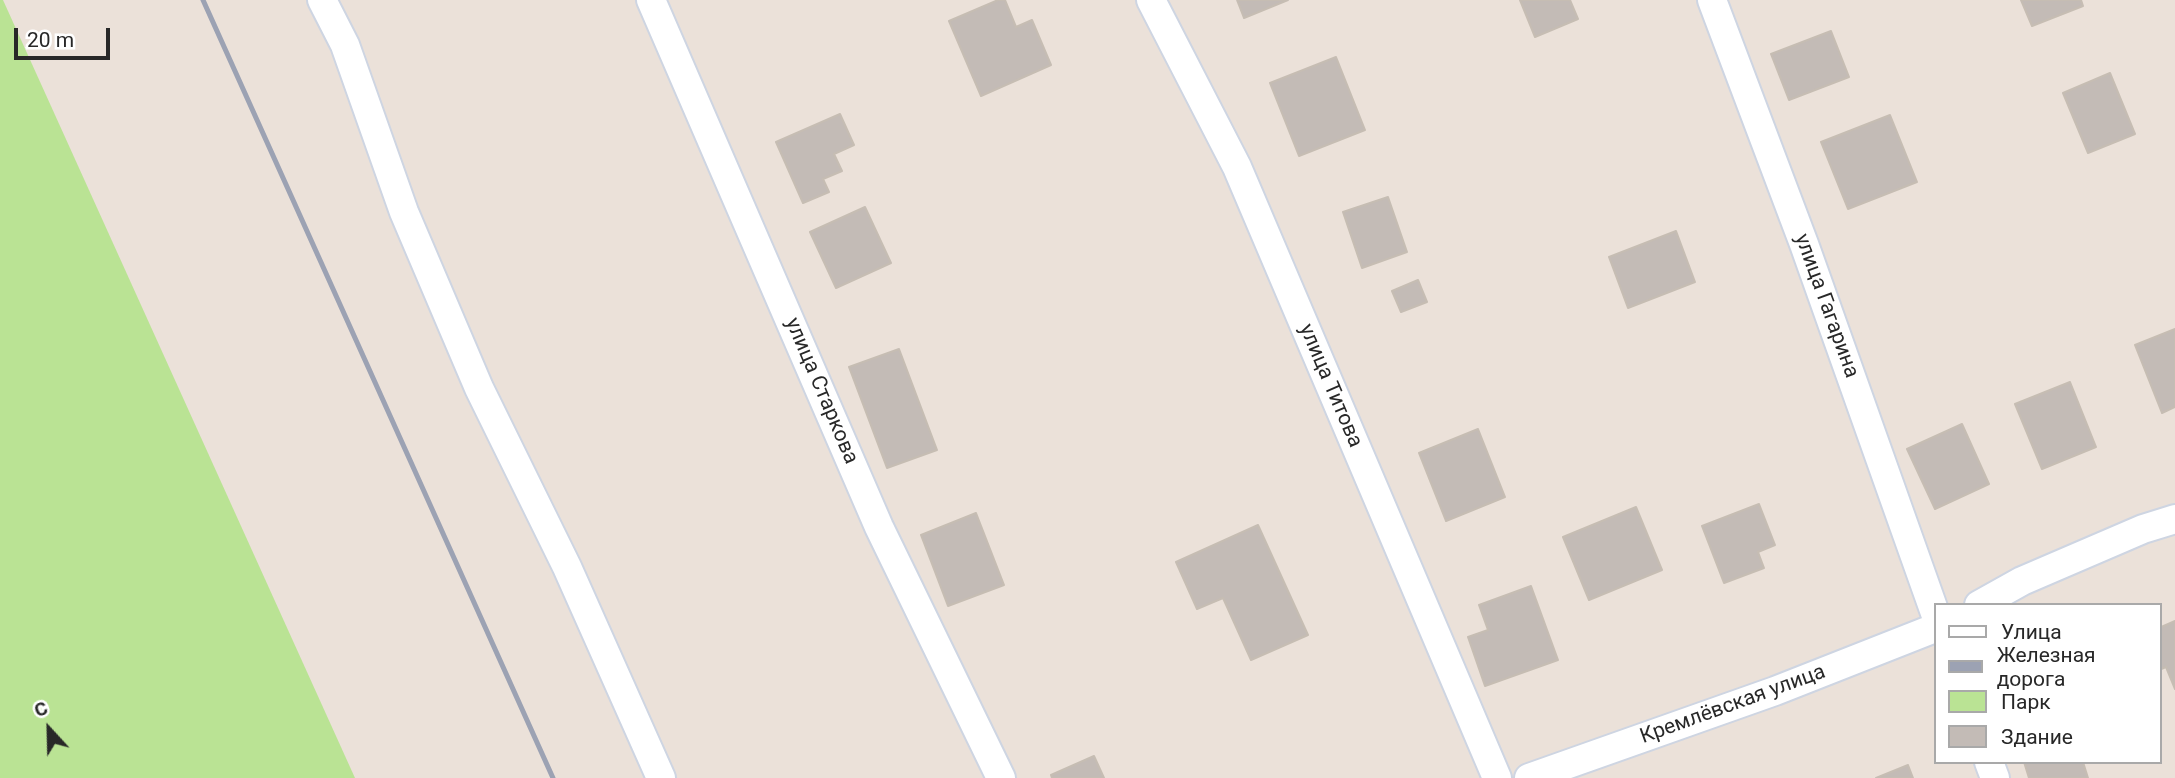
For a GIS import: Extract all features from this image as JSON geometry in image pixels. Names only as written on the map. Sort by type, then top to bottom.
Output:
[{"type":"street","points":[[322,0],[345,45],[404,212],[479,388],[567,567],[661,778]]},
{"type":"street","name":"улица Старкова","points":[[651,0],[879,527],[1001,778]]},
{"type":"street","name":"улица Титова","points":[[1151,0],[1237,167],[1497,778]]},
{"type":"street","name":"улица Гагарина","points":[[1712,0],[1804,244],[1934,610]]},
{"type":"street","points":[[1983,603],[2022,581],[2143,529],[2175,519]]},
{"type":"street","name":"Кремлёвская улица","points":[[1529,778],[1775,691],[1934,628]]},
{"type":"green space","points":[[0,0],[3,0],[355,778],[0,778]]},
{"type":"building","points":[[998,0],[1005,0],[1016,27],[1032,20],[1051,65],[981,96],[949,21]]},
{"type":"building","points":[[1237,0],[1288,0],[1244,18]]},
{"type":"building","points":[[1520,0],[1570,0],[1578,19],[1535,37]]},
{"type":"building","points":[[2021,0],[2081,0],[2083,6],[2032,26]]},
{"type":"building","points":[[1831,31],[1849,77],[1789,100],[1771,54]]},
{"type":"building","points":[[1336,57],[1365,130],[1299,156],[1270,83]]},
{"type":"building","points":[[2110,73],[2135,134],[2088,153],[2063,93]]},
{"type":"building","points":[[840,114],[854,145],[834,154],[842,171],[823,179],[829,192],[803,203],[776,142]]},
{"type":"building","points":[[1890,115],[1917,182],[1848,209],[1821,142]]},
{"type":"building","points":[[1388,197],[1407,252],[1362,268],[1343,212]]},
{"type":"building","points":[[865,207],[891,263],[836,288],[810,232]]},
{"type":"building","points":[[1676,231],[1695,282],[1628,308],[1609,257]]},
{"type":"building","points":[[1418,280],[1427,302],[1401,312],[1392,291]]},
{"type":"building","points":[[2175,329],[2175,407],[2162,413],[2135,345]]},
{"type":"building","points":[[899,349],[937,450],[887,468],[849,367]]},
{"type":"building","points":[[2070,382],[2096,447],[2042,469],[2015,404]]},
{"type":"building","points":[[1962,424],[1989,484],[1935,509],[1907,449]]},
{"type":"building","points":[[1478,429],[1505,497],[1446,521],[1419,453]]},
{"type":"building","points":[[1759,504],[1775,545],[1758,552],[1764,568],[1724,583],[1702,526]]},
{"type":"building","points":[[1636,507],[1662,570],[1589,600],[1563,537]]},
{"type":"building","points":[[976,513],[1004,585],[948,606],[921,535]]},
{"type":"building","points":[[1258,525],[1308,635],[1251,660],[1223,598],[1197,609],[1176,562]]},
{"type":"building","points":[[1531,586],[1558,660],[1485,686],[1468,637],[1488,630],[1479,605]]},
{"type":"building","points":[[2175,621],[2175,689],[2166,667],[2161,669],[2161,627]]},
{"type":"building","points":[[1094,756],[1104,778],[1052,778],[1051,775]]},
{"type":"building","points":[[2025,764],[2084,764],[2088,778],[2029,778]]},
{"type":"building","points":[[1908,765],[1913,778],[1876,778]]},
{"type":"railway","points":[[203,0],[553,778]]}]
